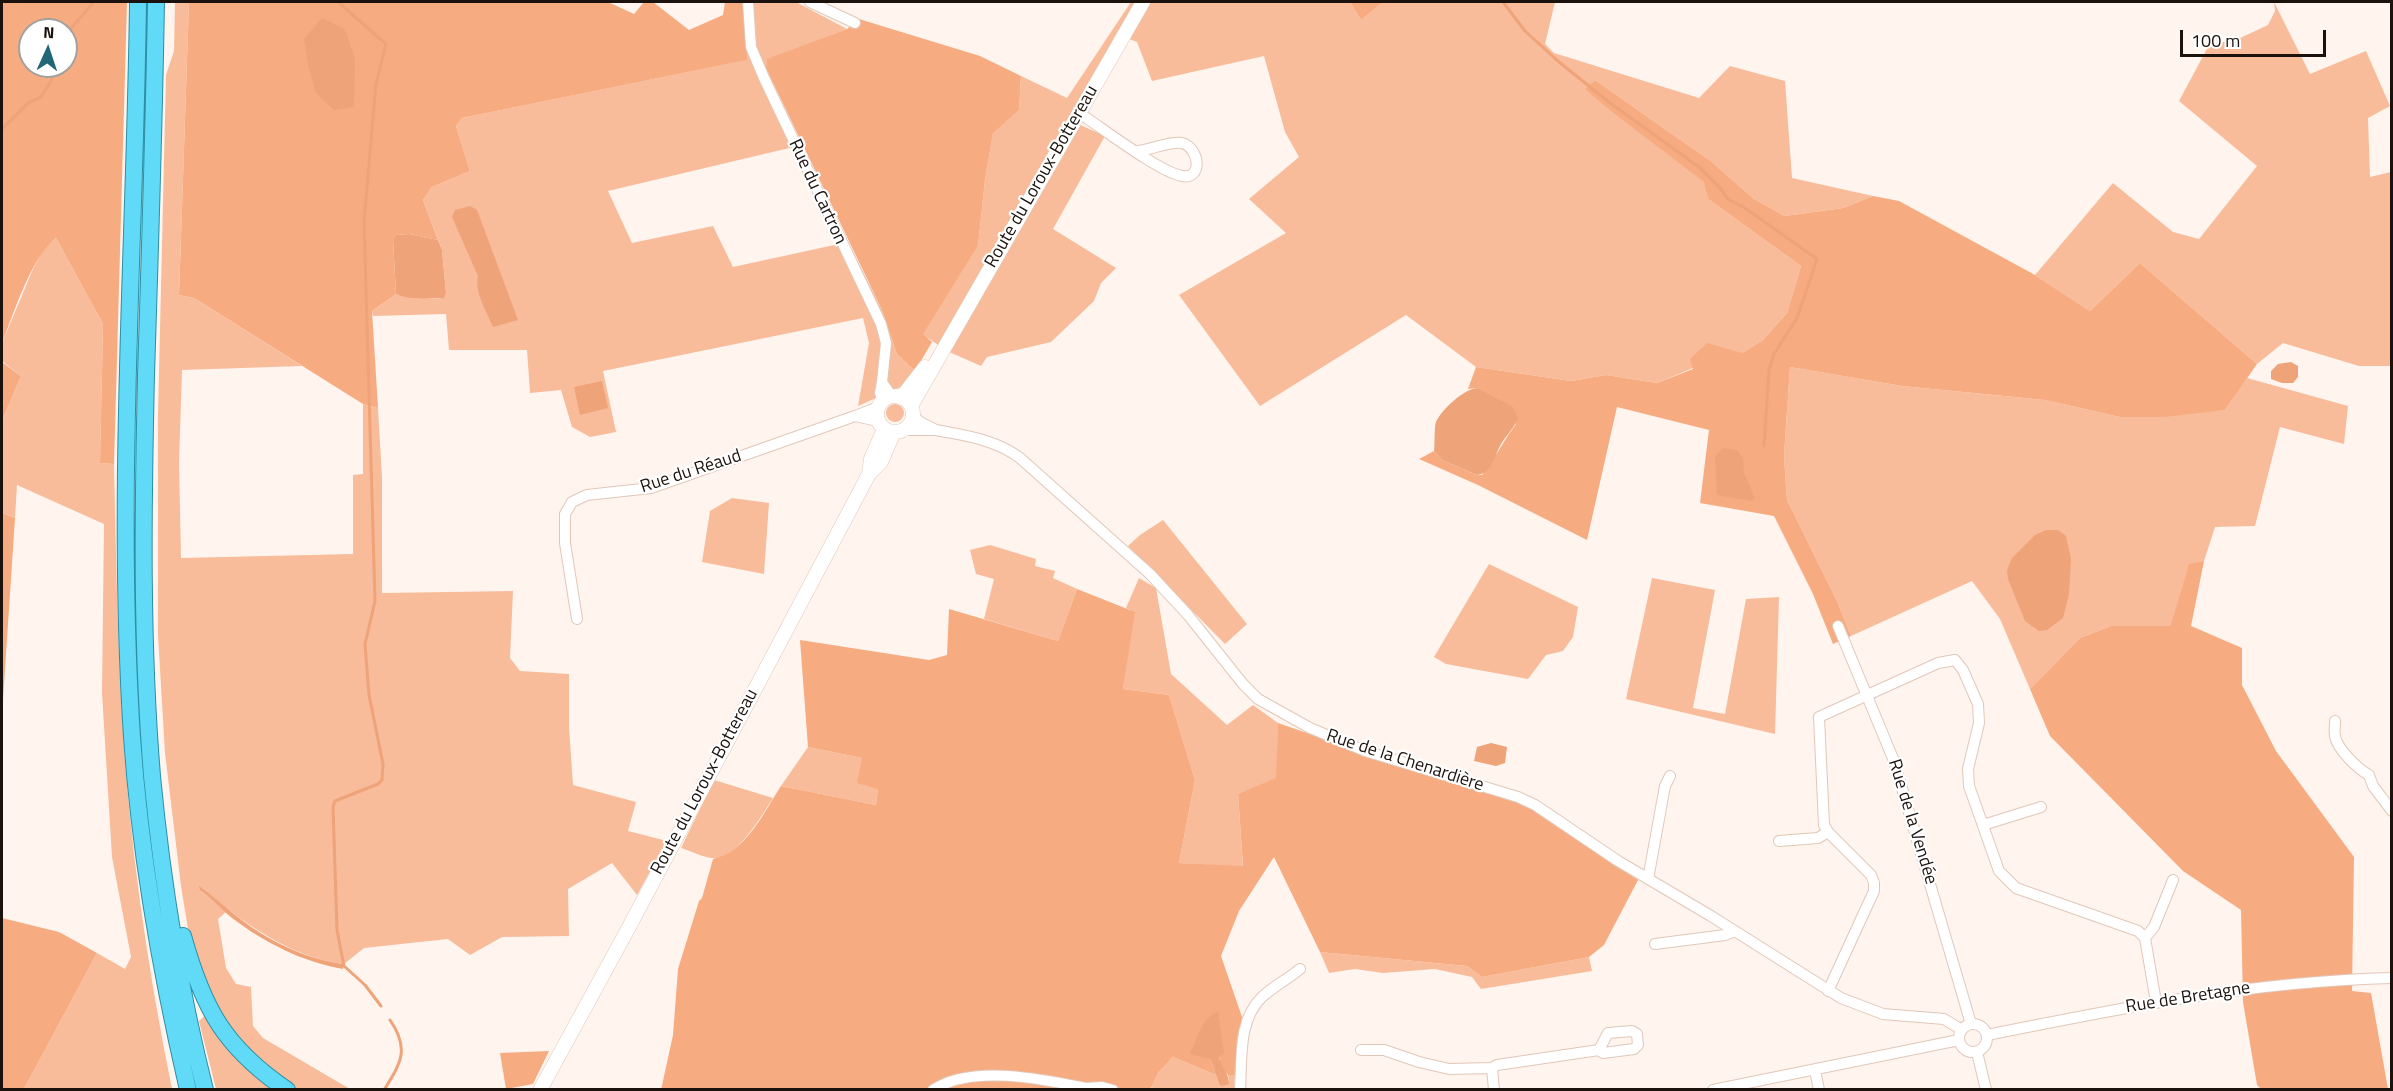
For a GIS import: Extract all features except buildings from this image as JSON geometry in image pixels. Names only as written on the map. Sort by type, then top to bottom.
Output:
[{"type":"highway","points":[[138,2],[127,490],[129,681],[136,782],[147,878],[163,974],[188,1089]]},
{"type":"highway","points":[[156,2],[143,569],[146,685],[159,834],[182,985],[205,1089]]},
{"type":"highway","points":[[159,834],[168,849],[183,935],[192,969],[208,1009],[223,1033],[238,1050],[287,1089]]},
{"type":"main road","name":"Route du Loroux-Bottereau","points":[[540,1089],[628,929],[870,474],[881,462],[894,414],[940,353],[1143,2]]},
{"type":"street","name":"Rue du Cartron","points":[[748,2],[752,47],[764,78],[881,324],[886,343],[882,382],[894,414]]},
{"type":"street","points":[[810,2],[855,23]]},
{"type":"street","points":[[1079,113],[1137,152],[1180,176],[1194,174],[1197,166],[1197,157],[1191,147],[1181,143],[1137,152]]},
{"type":"street","name":"Rue du Réaud","points":[[577,619],[565,543],[565,514],[572,502],[587,495],[651,488],[855,416],[894,414]]},
{"type":"street","name":"Rue de la Chenardière","points":[[894,414],[936,430],[982,439],[1008,449],[1020,458],[1150,574],[1188,615],[1243,684],[1258,699],[1310,729],[1365,751],[1518,797],[1535,805],[1648,879],[1735,931],[1828,991],[1871,1011],[1895,1016],[1940,1018],[1964,1031]]},
{"type":"street","name":"Rue de la Chenardière","points":[[894,414],[936,430]]},
{"type":"street","name":"Rue de la Vendée","points":[[1838,626],[1903,787],[1964,1031]]},
{"type":"street","points":[[1828,991],[1874,891],[1874,883],[1871,875],[1828,832],[1824,825],[1819,717],[1938,663],[1955,660],[1963,670],[1978,704],[1979,723],[1968,769],[1969,786],[1999,871],[2016,888],[2138,931],[2145,938],[2156,1002]]},
{"type":"street","points":[[2335,721],[2334,736],[2337,742],[2357,768],[2369,775],[2373,786],[2391,811]]},
{"type":"street","points":[[1648,879],[1665,786],[1671,776]]},
{"type":"street","points":[[1983,825],[2041,807]]},
{"type":"street","points":[[1779,841],[1818,838],[1828,832]]},
{"type":"street","points":[[2145,938],[2154,927],[2173,880]]},
{"type":"street","points":[[1654,944],[1725,935],[1735,931]]},
{"type":"street","points":[[1240,1089],[1243,1036],[1247,1019],[1260,999],[1300,969]]},
{"type":"street","name":"Rue de Bretagne","points":[[1987,1035],[2156,1002],[2230,991],[2337,979],[2391,978]]},
{"type":"street","points":[[1713,1089],[1815,1070],[1981,1026],[1987,1035],[1986,1045],[1977,1052],[1965,1050],[1964,1031]]},
{"type":"street","points":[[1361,1050],[1384,1050],[1449,1069],[1492,1068],[1497,1065],[1599,1050]]},
{"type":"street","points":[[1977,1052],[1986,1089]]},
{"type":"street","points":[[1492,1068],[1494,1089]]},
{"type":"street","points":[[1815,1070],[1819,1089]]},
{"type":"street","points":[[933,1089],[947,1081],[973,1076],[1029,1079],[1088,1089],[1102,1087],[1113,1089]]},
{"type":"shaded area","points":[[2,2],[127,2],[114,464],[100,463],[103,324],[56,238],[39,258],[2,343]]},
{"type":"shaded area","points":[[175,2],[189,2],[179,295],[194,298],[302,366],[182,370],[179,462],[181,558],[353,554],[353,475],[363,474],[363,404],[378,408],[382,477],[382,593],[513,591],[510,658],[520,671],[569,674],[569,727],[573,785],[636,802],[628,831],[667,841],[637,895],[612,863],[568,889],[569,936],[502,937],[470,955],[448,939],[364,948],[344,964],[315,958],[275,941],[200,890],[226,912],[218,919],[226,968],[236,984],[251,987],[253,1026],[263,1038],[350,1089],[216,1089],[199,1021],[215,1006],[189,935],[181,886],[165,753],[158,635],[158,415],[166,75],[174,51]]},
{"type":"shaded area","points":[[189,2],[608,2],[634,14],[644,2],[653,2],[689,30],[723,15],[725,2],[744,2],[747,60],[462,118],[456,126],[470,171],[432,187],[423,200],[438,240],[409,234],[396,235],[393,239],[396,294],[372,311],[378,408],[363,404],[194,298],[179,295]]},
{"type":"shaded area","points":[[744,2],[796,2],[847,29],[767,60],[766,68],[802,145],[608,191],[632,243],[713,226],[733,267],[848,242],[882,310],[897,354],[915,371],[903,386],[858,406],[869,343],[863,318],[603,371],[616,432],[590,437],[572,427],[561,390],[530,393],[527,350],[449,350],[446,314],[373,316],[372,311],[396,294],[413,298],[444,299],[446,293],[442,250],[423,200],[432,187],[470,171],[456,126],[462,118],[746,60]]},
{"type":"shaded area","points":[[1131,2],[1350,2],[1361,20],[1383,2],[1555,2],[1545,44],[1554,53],[1699,98],[1730,66],[1785,81],[1792,178],[1873,196],[1843,208],[1785,216],[1754,199],[1712,162],[1595,80],[1586,89],[1614,114],[1705,182],[1708,199],[1801,266],[1787,313],[1763,340],[1742,353],[1693,368],[1657,383],[1606,375],[1571,381],[1476,367],[1406,315],[1260,406],[1179,295],[1286,233],[1249,199],[1299,157],[1285,132],[1264,56],[1152,81],[1137,42],[1129,39],[1078,124],[1105,136],[1053,229],[1116,268],[1101,283],[1094,301],[1051,342],[987,357],[981,366],[947,351],[922,334],[978,246],[993,132],[1019,110],[1021,76],[1067,98]]},
{"type":"shaded area","points":[[1350,2],[1383,2],[1361,20]]},
{"type":"shaded area","points":[[2274,2],[2310,74],[2366,51],[2390,106],[2368,118],[2370,177],[2391,172],[2391,366],[2359,366],[2283,343],[2257,364],[2140,263],[2090,311],[2035,275],[2113,183],[2173,232],[2199,239],[2257,166],[2179,101],[2209,45],[2238,39],[2268,25],[2275,11]]},
{"type":"shaded area","points":[[322,18],[345,29],[355,59],[354,107],[334,110],[316,93],[304,39]]},
{"type":"shaded area","points":[[859,19],[980,56],[1021,76],[1019,110],[993,133],[978,246],[923,334],[932,342],[915,371],[897,354],[882,310],[766,68],[767,59],[847,29]]},
{"type":"shaded area","points":[[1595,80],[1712,162],[1754,199],[1785,216],[1843,208],[1873,196],[1899,201],[2035,275],[2090,311],[2140,263],[2257,364],[2225,410],[2164,417],[2120,417],[2045,400],[1902,386],[1790,367],[1784,456],[1787,500],[1837,601],[1851,636],[1833,644],[1813,594],[1774,516],[1700,503],[1709,430],[1617,407],[1587,540],[1478,485],[1419,459],[1434,451],[1442,460],[1482,475],[1516,424],[1477,388],[1468,389],[1476,367],[1571,381],[1606,375],[1657,383],[1693,369],[1690,359],[1707,343],[1742,353],[1763,340],[1787,313],[1801,266],[1708,199],[1704,182],[1614,114],[1585,89]]},
{"type":"shaded area","points":[[470,206],[477,210],[518,320],[493,327],[482,302],[478,289],[478,276],[452,217],[455,210]]},
{"type":"shaded area","points":[[409,234],[438,240],[442,250],[446,293],[444,299],[413,298],[396,294],[393,239],[396,235]]},
{"type":"shaded area","points":[[56,238],[103,324],[100,463],[114,464],[120,684],[129,809],[147,950],[172,1089],[24,1089],[97,953],[125,969],[131,957],[112,857],[102,693],[104,524],[17,485],[15,518],[2,513],[2,421],[21,376],[2,361],[2,343],[33,269],[44,248]]},
{"type":"shaded area","points":[[2,362],[21,376],[2,421]]},
{"type":"shaded area","points":[[2291,362],[2298,366],[2298,377],[2293,383],[2282,383],[2271,379],[2271,371],[2278,364]]},
{"type":"shaded area","points":[[1790,367],[1902,386],[2045,400],[2120,417],[2225,410],[2247,378],[2348,406],[2344,444],[2280,427],[2255,526],[2215,527],[2204,561],[2189,565],[2170,626],[2111,626],[2080,638],[2030,689],[2000,619],[1972,581],[1851,636],[1837,601],[1787,500],[1784,456]]},
{"type":"shaded area","points":[[602,381],[608,408],[580,415],[574,387]]},
{"type":"shaded area","points":[[1477,388],[1513,407],[1518,418],[1502,442],[1492,464],[1482,474],[1477,475],[1442,460],[1434,451],[1435,424],[1439,417],[1460,396]]},
{"type":"shaded area","points":[[895,404],[901,407],[904,413],[901,419],[895,422],[889,419],[886,413],[889,407]]},
{"type":"shaded area","points":[[1723,448],[1737,450],[1743,459],[1744,473],[1755,498],[1752,501],[1717,495],[1715,457]]},
{"type":"shaded area","points":[[732,498],[769,503],[764,574],[702,562],[710,511]]},
{"type":"shaded area","points":[[2,513],[15,518],[2,715]]},
{"type":"shaded area","points":[[1163,520],[1247,624],[1225,644],[1128,546]]},
{"type":"shaded area","points":[[2046,530],[2058,530],[2066,536],[2071,559],[2069,594],[2063,618],[2047,630],[2039,631],[2025,621],[2008,579],[2007,570],[2012,558],[2035,535]]},
{"type":"shaded area","points":[[990,545],[1036,559],[1035,566],[1055,571],[1053,578],[1077,589],[1058,641],[984,619],[994,579],[976,574],[970,550]]},
{"type":"shaded area","points":[[2204,561],[2191,626],[2242,648],[2242,685],[2276,751],[2354,857],[2352,991],[2371,993],[2388,1089],[2262,1090],[2257,1085],[2243,1002],[2241,910],[2183,871],[2050,736],[2030,689],[2080,638],[2111,626],[2170,626],[2189,564]]},
{"type":"shaded area","points":[[1489,564],[1578,607],[1573,637],[1563,651],[1546,655],[1528,679],[1446,664],[1434,657]]},
{"type":"shaded area","points":[[1139,578],[1156,588],[1171,674],[1227,725],[1253,705],[1278,723],[1277,779],[1238,794],[1243,867],[1179,863],[1195,780],[1169,695],[1123,689],[1134,612],[1126,608]]},
{"type":"shaded area","points":[[1652,578],[1715,590],[1693,708],[1725,714],[1746,599],[1779,597],[1775,734],[1626,699]]},
{"type":"shaded area","points":[[1077,589],[1135,612],[1123,689],[1169,695],[1195,780],[1179,863],[1243,866],[1238,794],[1276,778],[1278,723],[1527,806],[1638,880],[1604,945],[1589,957],[1482,977],[1467,966],[1320,952],[1274,857],[1239,911],[1221,956],[1242,1017],[1235,1075],[1228,1075],[1221,1067],[1219,1056],[1190,1053],[1211,1060],[1216,1075],[1173,1057],[1158,1073],[1150,1089],[661,1090],[673,1035],[678,969],[713,859],[725,855],[745,840],[781,786],[876,805],[878,789],[857,783],[862,758],[808,747],[800,640],[929,660],[947,655],[949,609],[1058,641]]},
{"type":"shaded area","points":[[1491,743],[1507,747],[1505,763],[1496,766],[1474,761],[1477,747]]},
{"type":"shaded area","points":[[808,747],[862,758],[878,789],[876,805],[781,786]]},
{"type":"shaded area","points":[[714,780],[773,798],[739,845],[721,857],[712,858],[681,848]]},
{"type":"shaded area","points":[[199,886],[247,924],[273,940],[300,953],[344,964],[343,969],[313,962],[258,936],[232,918],[200,890]]},
{"type":"shaded area","points":[[2,918],[59,932],[97,953],[24,1089],[2,1089]]},
{"type":"shaded area","points":[[1320,952],[1467,966],[1482,977],[1589,957],[1592,971],[1481,989],[1472,977],[1435,969],[1383,973],[1355,969],[1329,973]]},
{"type":"shaded area","points":[[1218,1012],[1224,1053],[1219,1057],[1229,1084],[1222,1086],[1219,1084],[1211,1060],[1190,1054],[1204,1024]]},
{"type":"shaded area","points":[[549,1051],[533,1084],[506,1089],[500,1053]]},
{"type":"shaded area","points":[[1173,1057],[1216,1075],[1219,1084],[1229,1081],[1228,1075],[1235,1075],[1234,1089],[1158,1090],[1150,1087],[1158,1073]]},
{"type":"waterway","points":[[78,20],[94,2]]},
{"type":"waterway","points":[[338,2],[386,44],[376,84],[364,221],[375,601],[365,644],[369,695],[383,764],[382,780],[378,784],[335,801],[333,807],[337,930],[344,966],[365,985],[381,1006]]},
{"type":"waterway","points":[[1503,2],[1525,31],[1559,62],[1610,103],[1699,167],[1728,199],[1745,208],[1817,259],[1797,318],[1774,354],[1769,370],[1764,446]]},
{"type":"waterway","points":[[2,129],[28,103],[41,97],[52,78]]},
{"type":"waterway","points":[[384,1090],[401,1056],[400,1039],[390,1020]]}]
